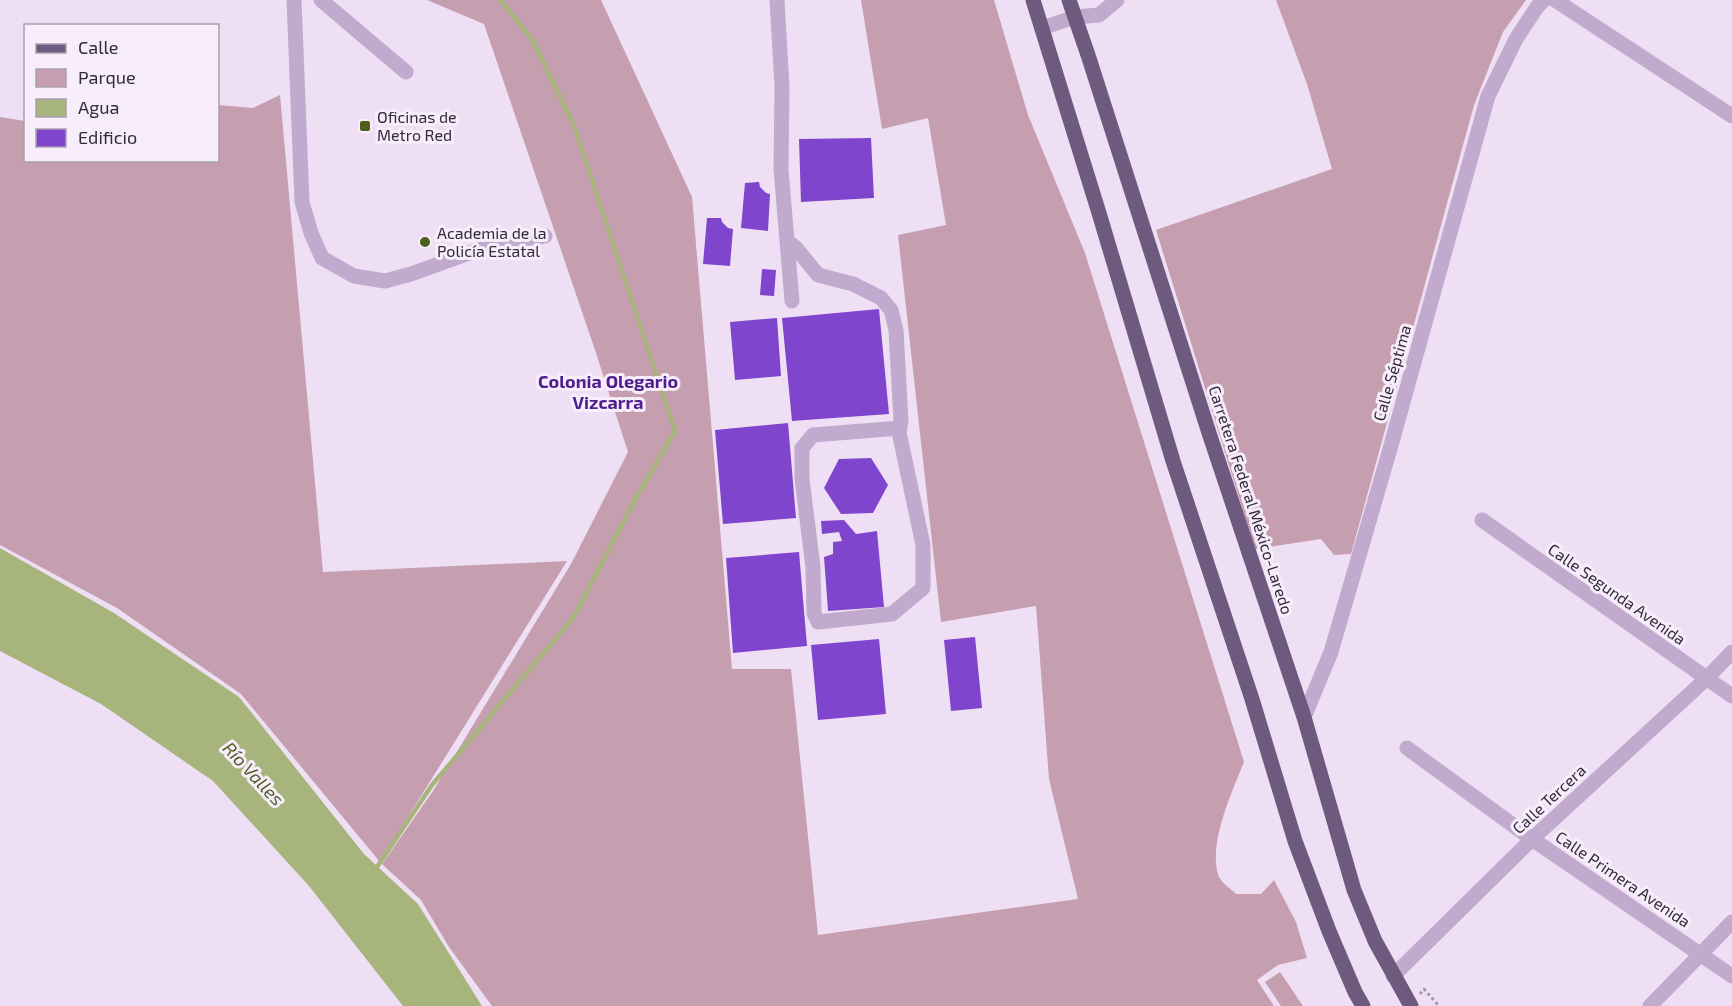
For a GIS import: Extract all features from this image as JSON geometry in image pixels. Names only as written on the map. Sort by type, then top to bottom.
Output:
[{"type":"main road","points":[[1033,0],[1173,461],[1248,687],[1295,841],[1329,931],[1355,993],[1363,1006]]},
{"type":"main road","name":"Carretera Federal México-Laredo","points":[[1069,0],[1210,436],[1304,717],[1354,890],[1375,940],[1411,1006]]},
{"type":"street","points":[[294,0],[302,202],[311,233],[322,258],[354,276],[385,281],[500,242],[545,236]]},
{"type":"street","points":[[321,0],[406,72]]},
{"type":"street","points":[[777,0],[782,87],[781,169],[792,301]]},
{"type":"street","points":[[1042,28],[1075,17],[1099,15],[1118,0]]},
{"type":"street","name":"Calle Séptima","points":[[1304,717],[1331,652],[1488,96],[1516,39],[1544,0]]},
{"type":"street","points":[[1556,0],[1731,114]]},
{"type":"street","points":[[787,241],[796,248],[818,276],[853,284],[881,298],[891,310],[896,330],[900,428],[899,432],[923,545],[923,588],[892,614],[818,622],[814,612],[813,567],[802,478],[802,448],[813,435],[900,428]]},
{"type":"street","name":"Calle Segunda Avenida","points":[[1482,520],[1732,696]]},
{"type":"street","name":"Calle Tercera","points":[[1394,976],[1532,839],[1706,679],[1732,652]]},
{"type":"street","name":"Calle Primera Avenida","points":[[1407,748],[1532,839],[1732,976]]},
{"type":"street","points":[[1650,1006],[1732,921]]},
{"type":"path","points":[[1424,989],[1439,1006]]},
{"type":"green space","points":[[427,0],[601,0],[692,197],[732,669],[791,669],[818,935],[1078,899],[1049,779],[1036,606],[941,622],[898,235],[946,225],[928,118],[882,129],[861,0],[994,0],[1028,115],[1085,253],[1244,762],[1218,834],[1216,864],[1219,877],[1236,894],[1261,894],[1274,880],[1296,922],[1307,958],[1278,965],[1257,980],[1274,1006],[492,1006],[449,947],[421,900],[382,864],[433,791],[571,564],[628,452],[484,24]]},
{"type":"green space","points":[[1276,0],[1526,0],[1503,32],[1474,105],[1351,554],[1334,555],[1321,539],[1255,549],[1156,230],[1332,169],[1307,84]]},
{"type":"green space","points":[[280,95],[323,572],[567,561],[380,862],[241,694],[117,608],[0,545],[0,117],[24,121],[24,162],[219,162],[219,105],[253,108]]},
{"type":"green space","points":[[1280,972],[1303,1006],[1281,1006],[1265,982]]},
{"type":"water","name":"Río Valles","points":[[0,548],[114,613],[239,697],[364,854],[418,904],[482,1006],[403,1006],[309,886],[213,781],[101,704],[0,651]]},
{"type":"building","points":[[871,138],[874,198],[801,202],[799,139]]},
{"type":"building","points":[[759,182],[760,187],[770,194],[768,231],[741,228],[745,183]]},
{"type":"building","points":[[707,218],[721,218],[728,228],[733,229],[730,266],[703,264]]},
{"type":"building","points":[[762,269],[776,270],[774,296],[760,295]]},
{"type":"building","points":[[879,309],[889,414],[792,421],[782,318]]},
{"type":"building","points":[[777,318],[781,376],[735,380],[730,322]]},
{"type":"building","points":[[788,423],[796,518],[723,524],[715,430]]},
{"type":"building","points":[[871,458],[888,485],[873,513],[841,514],[824,488],[839,459]]},
{"type":"building","points":[[844,520],[856,534],[877,531],[884,607],[828,611],[824,557],[833,554],[833,542],[842,541],[839,532],[822,534],[821,521]]},
{"type":"building","points":[[799,552],[807,646],[733,653],[726,558]]},
{"type":"building","points":[[975,637],[982,708],[951,711],[944,640]]},
{"type":"building","points":[[879,639],[886,714],[818,720],[811,645]]},
{"type":"waterway","points":[[375,870],[432,785],[573,618],[637,496],[675,431],[575,128],[532,39],[500,0]]},
{"type":"place","name":"Oficinas de Metro Red","points":[[365,126]]},
{"type":"place","name":"Academia de la Policía Estatal","points":[[425,242]]},
{"type":"district","name":"Colonia Olegario Vizcarra","points":[[608,392]]}]
